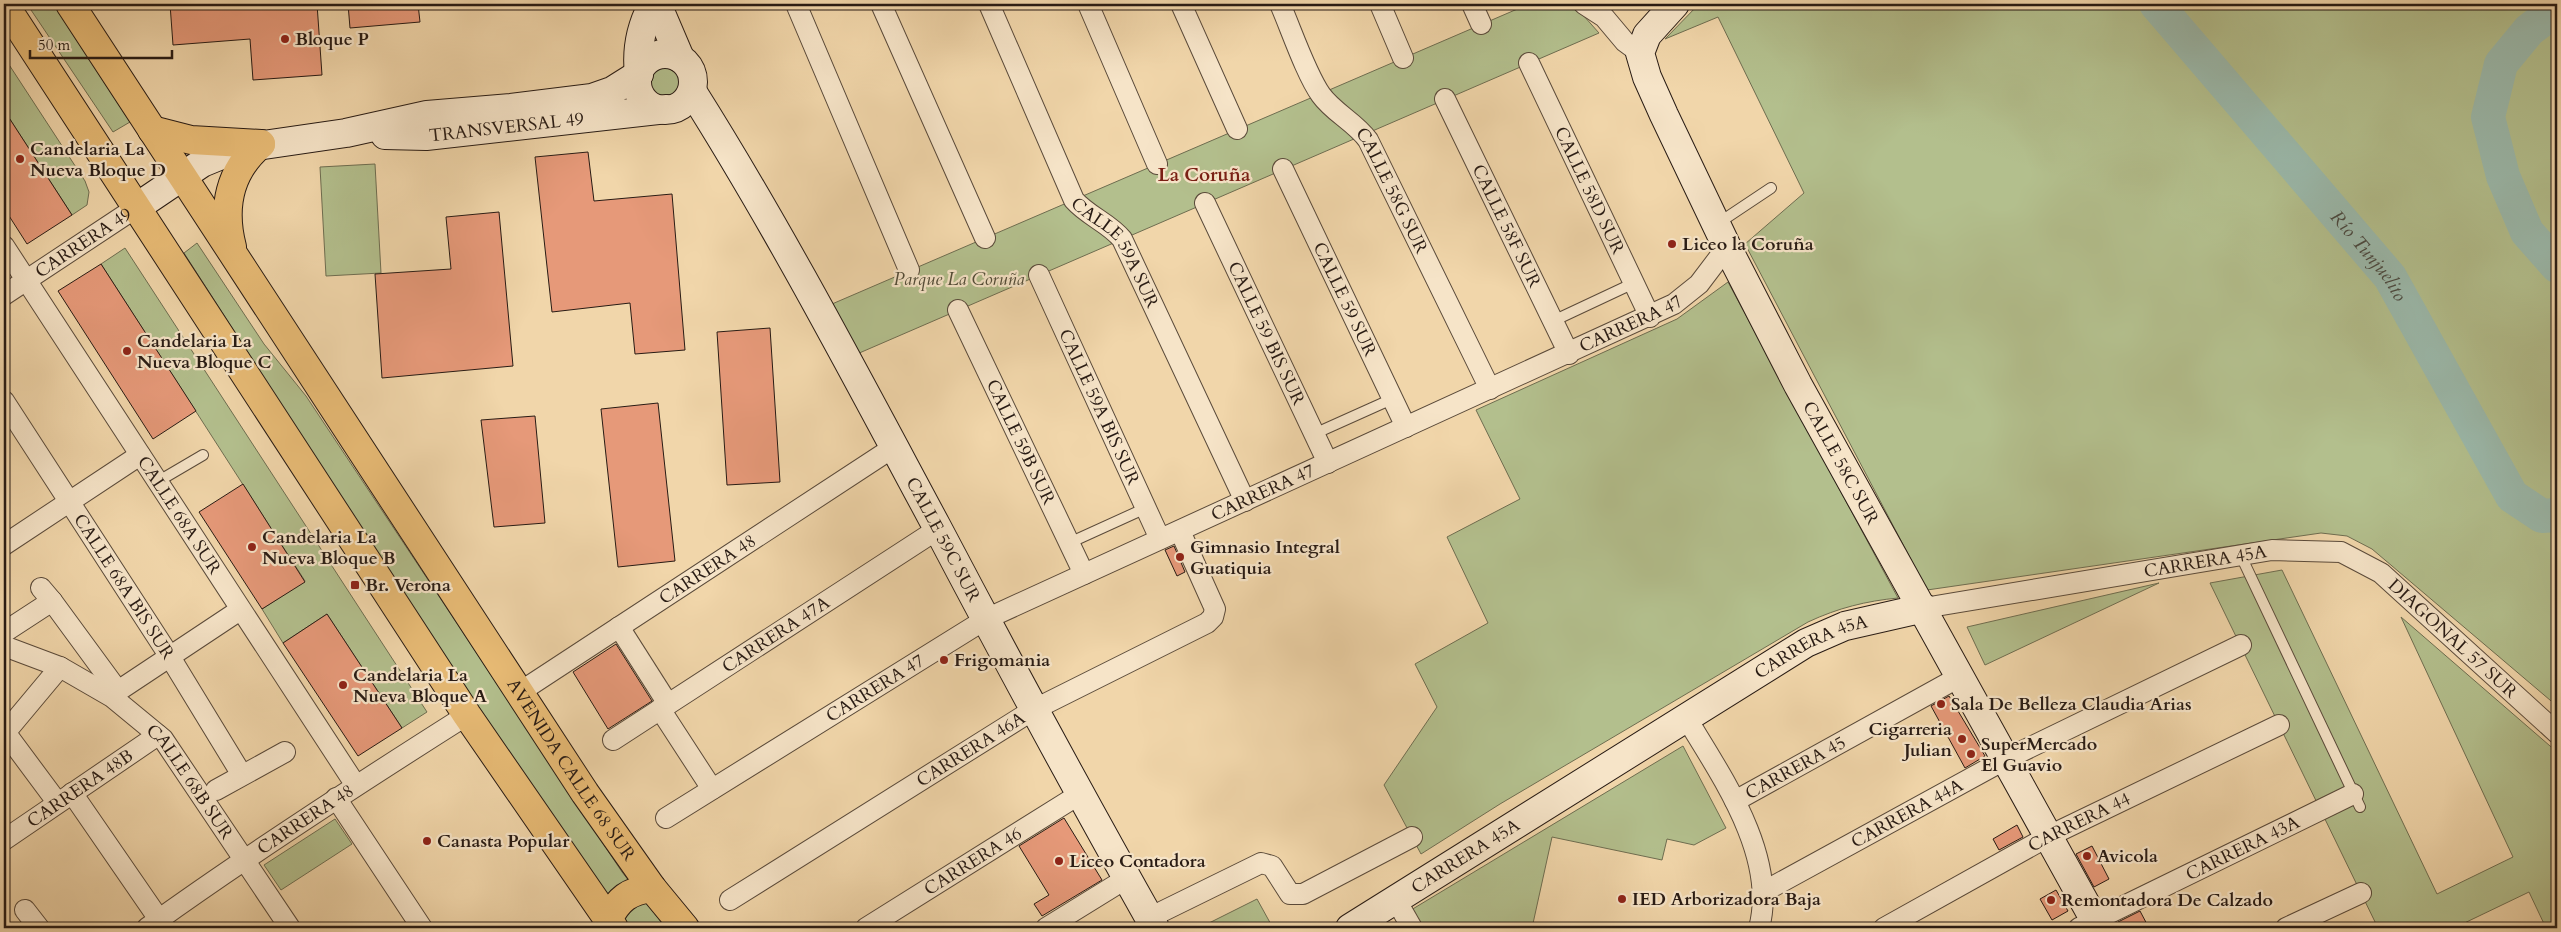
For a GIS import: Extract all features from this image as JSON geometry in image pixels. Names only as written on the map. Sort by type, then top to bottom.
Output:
[{"type":"main road","points":[[4,4],[467,715],[611,924]]},
{"type":"main road","name":"AVENIDA CALLE 68 SUR","points":[[70,4],[585,793],[652,888],[685,928]]},
{"type":"main road","points":[[152,130],[191,140],[260,144]]},
{"type":"main road","points":[[234,256],[226,218],[228,195],[240,167],[260,144]]},
{"type":"main road","points":[[611,924],[614,907],[624,896],[638,890],[652,888]]},
{"type":"street","points":[[653,4],[645,18],[640,35],[638,85],[643,98],[653,107],[667,110],[681,105],[692,91],[691,71],[680,58],[657,4]]},
{"type":"street","points":[[796,4],[909,270]]},
{"type":"street","points":[[881,4],[985,238]]},
{"type":"street","name":"CALLE 59A SUR","points":[[989,4],[1074,200],[1083,210],[1108,226],[1122,239],[1245,501]]},
{"type":"street","points":[[1088,4],[1158,164]]},
{"type":"street","points":[[1181,4],[1237,130]]},
{"type":"street","name":"CALLE 58G SUR","points":[[1280,4],[1320,94],[1335,110],[1356,125],[1368,140],[1490,389]]},
{"type":"street","points":[[1380,4],[1403,58]]},
{"type":"street","points":[[1472,4],[1480,24]]},
{"type":"street","points":[[1584,4],[1604,17],[1625,42],[1640,53],[1647,35],[1675,4]]},
{"type":"street","name":"CALLE 58C SUR","points":[[1640,53],[1642,64],[1657,100],[1722,236],[1798,385],[1924,608],[2049,836],[2091,925]]},
{"type":"street","points":[[639,74],[644,64],[657,56],[666,54],[680,58]]},
{"type":"street","name":"CALLE 58D SUR","points":[[1529,63],[1650,317]]},
{"type":"street","name":"TRANSVERSAL 49","points":[[512,117],[564,103],[602,96],[639,74]]},
{"type":"street","name":"CALLE 59C SUR","points":[[692,91],[729,150],[820,309],[1033,710],[1152,923]]},
{"type":"street","name":"CALLE 58F SUR","points":[[1445,100],[1569,354]]},
{"type":"street","name":"TRANSVERSAL 49","points":[[137,207],[182,175],[219,154],[260,144],[346,134],[427,115],[512,117],[667,110]]},
{"type":"street","name":"CALLE 59C SUR","points":[[667,110],[729,150]]},
{"type":"street","name":"CALLE 59 SUR","points":[[1283,170],[1406,427]]},
{"type":"street","name":"CALLE 59 BIS SUR","points":[[1206,203],[1328,463]]},
{"type":"street","name":"CARRERA 49","points":[[4,295],[137,207]]},
{"type":"street","name":"CARRERA 47","points":[[666,818],[986,619],[1650,317],[1674,304],[1692,290],[1722,236]]},
{"type":"street","name":"CALLE 68A SUR","points":[[4,246],[355,784]]},
{"type":"street","name":"CALLE 59A BIS SUR","points":[[1039,275],[1160,539]]},
{"type":"street","name":"CALLE 59B SUR","points":[[958,310],[1084,574]]},
{"type":"street","name":"CALLE 68A BIS SUR","points":[[4,401],[170,657],[242,774]]},
{"type":"street","name":"CARRERA 48","points":[[520,692],[894,447]]},
{"type":"street","points":[[4,545],[140,455]]},
{"type":"street","name":"CARRERA 47A","points":[[613,740],[938,529]]},
{"type":"street","name":"CARRERA 46A","points":[[730,900],[1033,710],[1207,623],[1213,617],[1215,609],[1180,531]]},
{"type":"street","name":"CARRERA 45A","points":[[1350,928],[1806,643],[1845,626],[1924,608],[2240,554],[2272,550],[2341,552]]},
{"type":"street","name":"DIAGONAL 57 SUR","points":[[2341,552],[2381,573],[2557,733]]},
{"type":"street","name":"CALLE 68B SUR","points":[[5,639],[46,595],[115,694],[158,735],[290,928]]},
{"type":"street","points":[[5,639],[115,694],[240,610]]},
{"type":"street","points":[[619,627],[712,789]]},
{"type":"street","name":"CARRERA 44A","points":[[1763,892],[2006,759],[2241,645]]},
{"type":"street","points":[[60,667],[4,733],[64,798],[157,925]]},
{"type":"street","name":"CARRERA 45","points":[[1735,801],[1961,676]]},
{"type":"street","name":"CARRERA 48","points":[[157,925],[242,859],[355,784],[467,715]]},
{"type":"street","points":[[1687,718],[1735,801],[1755,851],[1763,892],[1760,928]]},
{"type":"street","name":"CARRERA 44","points":[[1884,928],[2049,836],[2280,725]]},
{"type":"street","name":"CARRERA 48B","points":[[4,840],[158,735]]},
{"type":"street","points":[[216,790],[285,752]]},
{"type":"street","name":"CARRERA 46","points":[[866,928],[1080,794]]},
{"type":"street","points":[[336,798],[422,928]]},
{"type":"street","name":"CARRERA 43A","points":[[2091,925],[2356,800]]},
{"type":"street","points":[[1152,923],[1261,863],[1272,866],[1290,894],[1303,894],[1412,837]]},
{"type":"street","points":[[1046,928],[1127,878]]},
{"type":"street","points":[[2286,928],[2361,893]]},
{"type":"street","points":[[1396,900],[1412,928]]},
{"type":"street","points":[[25,910],[39,928]]},
{"type":"lane","points":[[1722,236],[1770,188]]},
{"type":"lane","points":[[1553,321],[1634,283]]},
{"type":"lane","points":[[1314,434],[1392,398]]},
{"type":"lane","points":[[157,482],[203,455]]},
{"type":"lane","points":[[1069,543],[1146,508]]},
{"type":"lane","points":[[2240,554],[2356,800]]},
{"type":"green space","points":[[27,4],[53,4],[130,122],[113,132]]},
{"type":"green space","name":"Parque La Coruña","points":[[1529,4],[1566,4],[1583,15],[1599,33],[857,354],[832,304]]},
{"type":"green space","points":[[1699,4],[2557,4],[2557,706],[2372,549],[2347,536],[2321,533],[1927,590],[1745,244],[1804,193],[1718,17],[1665,39]]},
{"type":"green space","points":[[666,54],[687,65],[693,78],[686,101],[675,108],[648,104],[638,85],[650,59]]},
{"type":"green space","points":[[4,57],[85,181],[89,192],[87,205],[72,215],[4,110]]},
{"type":"green space","points":[[375,164],[381,273],[326,276],[320,167]]},
{"type":"green space","points":[[197,243],[264,344],[306,396],[622,872],[666,928],[631,928],[514,763],[402,594],[184,253]]},
{"type":"green space","points":[[125,248],[427,712],[402,728],[327,614],[283,643],[262,609],[305,581],[101,264]]},
{"type":"green space","points":[[1728,282],[1898,598],[1852,606],[1808,622],[1500,804],[1421,854],[1384,785],[1437,707],[1415,664],[1488,623],[1447,537],[1520,499],[1476,410],[1677,319]]},
{"type":"green space","points":[[2282,570],[2437,894],[2513,857],[2401,617],[2557,752],[2557,928],[2546,928],[2529,892],[2454,928],[2378,928],[2210,583]]},
{"type":"green space","points":[[2159,583],[1985,665],[1967,627]]},
{"type":"green space","points":[[1683,746],[1726,828],[1694,845],[1667,839],[1662,860],[1552,837],[1532,928],[1423,928],[1411,910]]},
{"type":"green space","points":[[335,819],[352,844],[281,890],[264,865]]},
{"type":"green space","points":[[1257,899],[1273,928],[1199,928]]},
{"type":"building","name":"Bloque P","points":[[170,4],[317,4],[322,75],[253,80],[250,39],[173,45]]},
{"type":"building","points":[[348,4],[418,4],[420,22],[350,28]]},
{"type":"building","name":"Candelaria La Nueva Bloque D","points":[[4,110],[72,215],[27,244],[4,208]]},
{"type":"building","points":[[588,152],[594,201],[672,194],[685,350],[635,354],[630,303],[552,312],[535,157]]},
{"type":"building","points":[[499,212],[513,366],[382,378],[375,274],[451,269],[446,217]]},
{"type":"building","name":"Candelaria La Nueva Bloque C","points":[[101,264],[196,411],[153,439],[58,291]]},
{"type":"building","points":[[770,328],[780,482],[727,485],[717,332]]},
{"type":"building","points":[[658,403],[675,561],[618,567],[601,409]]},
{"type":"building","points":[[535,416],[545,523],[494,527],[481,420]]},
{"type":"building","name":"Candelaria La Nueva Bloque B","points":[[243,484],[305,582],[262,609],[199,512]]},
{"type":"building","points":[[1174,546],[1185,572],[1177,576],[1165,550]]},
{"type":"building","name":"Candelaria La Nueva Bloque A","points":[[327,614],[402,728],[358,756],[283,643]]},
{"type":"building","points":[[616,644],[652,701],[608,729],[573,672]]},
{"type":"building","points":[[1949,696],[1985,756],[1965,768],[1931,706]]},
{"type":"building","name":"Liceo Contadora","points":[[1064,818],[1102,880],[1042,916],[1034,904],[1049,895],[1019,846]]},
{"type":"building","points":[[2017,825],[2023,837],[1999,850],[1993,839]]},
{"type":"building","points":[[2092,846],[2109,879],[2094,887],[2076,854]]},
{"type":"building","points":[[2056,890],[2068,911],[2052,920],[2040,899]]},
{"type":"building","points":[[2140,911],[2149,928],[2121,928],[2118,922]]},
{"type":"waterway","name":"Río Tunjuelito","points":[[2156,4],[2390,277],[2512,496],[2542,516],[2557,515]]},
{"type":"waterway","name":"Río Tunjuelito","points":[[2557,9],[2529,30],[2501,64],[2488,117],[2503,176],[2527,232],[2557,266]]},
{"type":"place","name":"Bloque P","points":[[285,39]]},
{"type":"place","name":"Candelaria La Nueva Bloque D","points":[[20,159]]},
{"type":"place","name":"Liceo la Coruña","points":[[1672,244]]},
{"type":"place","name":"Candelaria La Nueva Bloque C","points":[[127,351]]},
{"type":"place","name":"Candelaria La Nueva Bloque B","points":[[252,547]]},
{"type":"place","name":"Gimnasio Integral Guatiquia","points":[[1180,557]]},
{"type":"place","name":"Br. Verona","points":[[355,585]]},
{"type":"place","name":"Frigomania","points":[[944,660]]},
{"type":"place","name":"Candelaria La Nueva Bloque A","points":[[343,685]]},
{"type":"place","name":"Sala De Belleza Claudia Arias","points":[[1941,704]]},
{"type":"place","name":"Cigarreria Julian","points":[[1962,739]]},
{"type":"place","name":"SuperMercado El Guavio","points":[[1971,754]]},
{"type":"place","name":"Canasta Popular","points":[[427,841]]},
{"type":"place","name":"Avicola","points":[[2087,856]]},
{"type":"place","name":"Liceo Contadora","points":[[1059,861]]},
{"type":"place","name":"IED Arborizadora Baja","points":[[1622,899]]},
{"type":"place","name":"Remontadora De Calzado","points":[[2051,900]]},
{"type":"district","name":"La Coruña","points":[[1204,174]]}]
